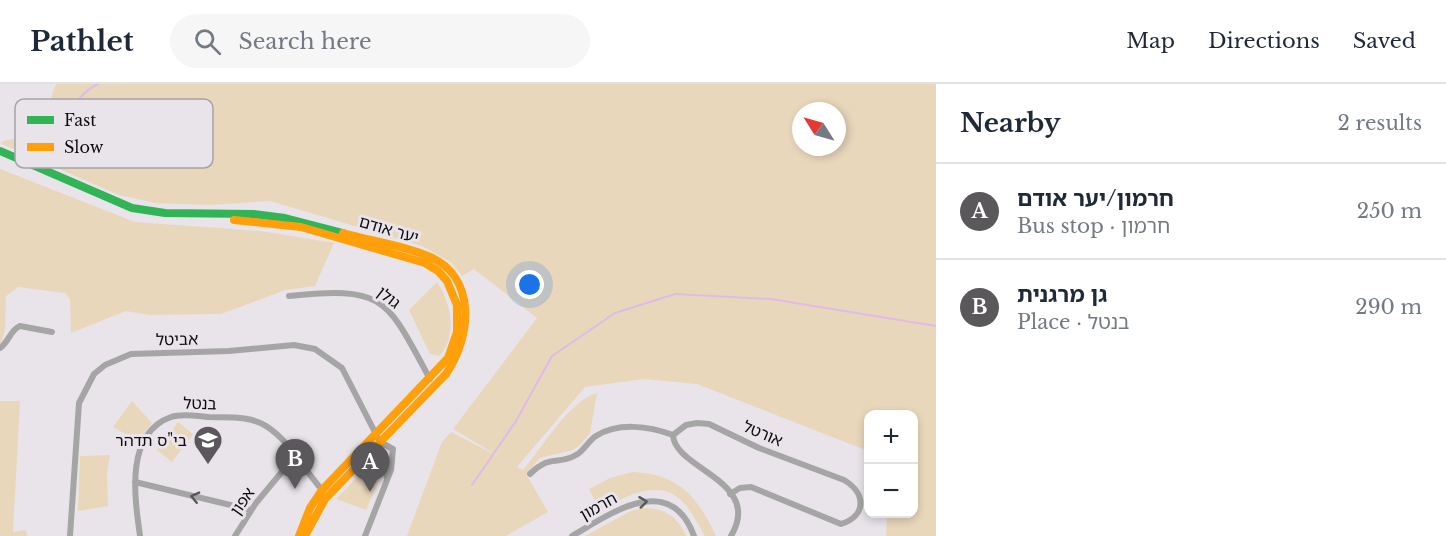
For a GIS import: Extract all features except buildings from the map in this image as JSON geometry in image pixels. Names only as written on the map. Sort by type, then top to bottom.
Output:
[{"type":"street","name":"יער אודם","points":[[0,151],[15,157]]},
{"type":"street","name":"יער אודם","points":[[0,156],[15,162]]},
{"type":"street","name":"יער אודם","points":[[28,168],[132,212],[166,218],[241,220],[301,227],[413,259],[432,267],[453,289],[459,313],[458,332],[452,350],[432,382]]},
{"type":"street","name":"יער אודם","points":[[39,168],[132,208],[165,213],[253,214],[285,218],[333,229],[436,260],[460,285],[466,302],[467,319],[465,340],[459,357],[310,508],[299,536]]},
{"type":"street","name":"גולן","points":[[290,296],[337,291],[356,292],[373,299],[395,318],[432,382]]},
{"type":"street","points":[[0,348],[8,341],[13,330],[20,326],[52,332]]},
{"type":"street","name":"אביטל","points":[[70,536],[80,403],[94,374],[117,358],[147,353],[305,346],[326,355],[342,368],[378,439]]},
{"type":"street","name":"בנטל","points":[[140,536],[135,482],[136,464],[154,429],[172,416],[253,420],[276,434],[325,493]]},
{"type":"street","name":"אורטל","points":[[672,435],[686,425],[709,424],[759,448],[844,480],[856,488],[860,496],[860,507],[850,521],[841,524],[751,487],[740,488],[730,494]]},
{"type":"street","points":[[530,474],[544,462],[577,455],[598,435],[628,426],[659,430],[672,435],[676,449],[714,475],[730,494],[737,512],[731,536]]},
{"type":"street","name":"יער אודם","points":[[305,536],[325,493],[358,464],[378,439]]},
{"type":"street","points":[[365,536],[391,470],[393,449],[378,439]]},
{"type":"street","name":"אפון","points":[[235,536],[251,510],[295,456]]},
{"type":"street","points":[[358,464],[377,462],[386,472],[387,482]]},
{"type":"street","points":[[135,482],[251,510]]},
{"type":"street","name":"חרמון","points":[[572,536],[628,504],[642,501],[665,503],[674,509],[683,516],[694,536]]},
{"type":"shaded area","points":[[57,84],[936,84],[936,536],[886,536],[887,518],[918,518],[918,410],[864,410],[864,449],[697,384],[644,379],[585,387],[517,467],[523,470],[567,415],[587,397],[597,393],[590,433],[580,445],[573,450],[540,458],[526,474],[548,512],[506,536],[407,536],[442,442],[451,432],[500,457],[453,429],[537,318],[474,269],[462,276],[452,263],[422,246],[270,201],[209,205],[155,203],[119,195],[57,168],[213,168],[213,99],[52,99]]},
{"type":"shaded area","points":[[15,139],[15,150],[0,143]]},
{"type":"shaded area","points":[[0,169],[135,222],[261,231],[334,243],[315,286],[285,290],[221,314],[149,315],[126,311],[71,333],[70,299],[65,293],[18,287],[6,296],[5,330],[0,346]]},
{"type":"shaded area","points":[[437,282],[446,300],[450,319],[449,339],[439,356],[430,354],[409,310]]},
{"type":"shaded area","points":[[0,401],[20,401],[13,532],[26,530],[27,536],[0,536]]},
{"type":"shaded area","points":[[132,401],[152,423],[138,441],[113,427]]},
{"type":"shaded area","points":[[178,422],[193,434],[172,462],[157,450]]},
{"type":"shaded area","points":[[110,455],[107,473],[108,506],[78,511],[80,456]]},
{"type":"shaded area","points":[[366,468],[376,469],[379,480],[366,510],[336,499]]},
{"type":"shaded area","points":[[632,472],[662,477],[684,490],[701,509],[716,536],[705,536],[682,501],[673,494],[662,491],[641,492],[600,510],[589,489],[610,478]]},
{"type":"shaded area","points":[[642,508],[669,514],[679,523],[686,536],[585,536],[631,511]]},
{"type":"waterway","points":[[79,99],[98,84]]},
{"type":"waterway","points":[[472,485],[516,421],[552,356],[615,313],[675,294],[771,299],[936,326]]},
{"type":"traffic: fast","points":[[0,151],[15,157]]},
{"type":"traffic: fast","points":[[39,168],[132,208],[165,213],[253,214],[285,218],[343,233]]},
{"type":"traffic: slow","points":[[234,220],[301,227],[425,263],[438,271],[447,281],[457,305],[457,332],[448,358],[322,490],[310,508],[299,536]]},
{"type":"traffic: slow","points":[[305,536],[325,499],[446,374],[461,343],[464,326],[465,309],[462,293],[455,278],[444,265],[418,252],[343,233]]},
{"type":"place","name":"בי\"ס תדהר","points":[[208,466]]},
{"type":"place","name":"גן מרגנית","points":[[295,489]]},
{"type":"place","name":"חרמון/יער אודם","points":[[370,492]]}]
